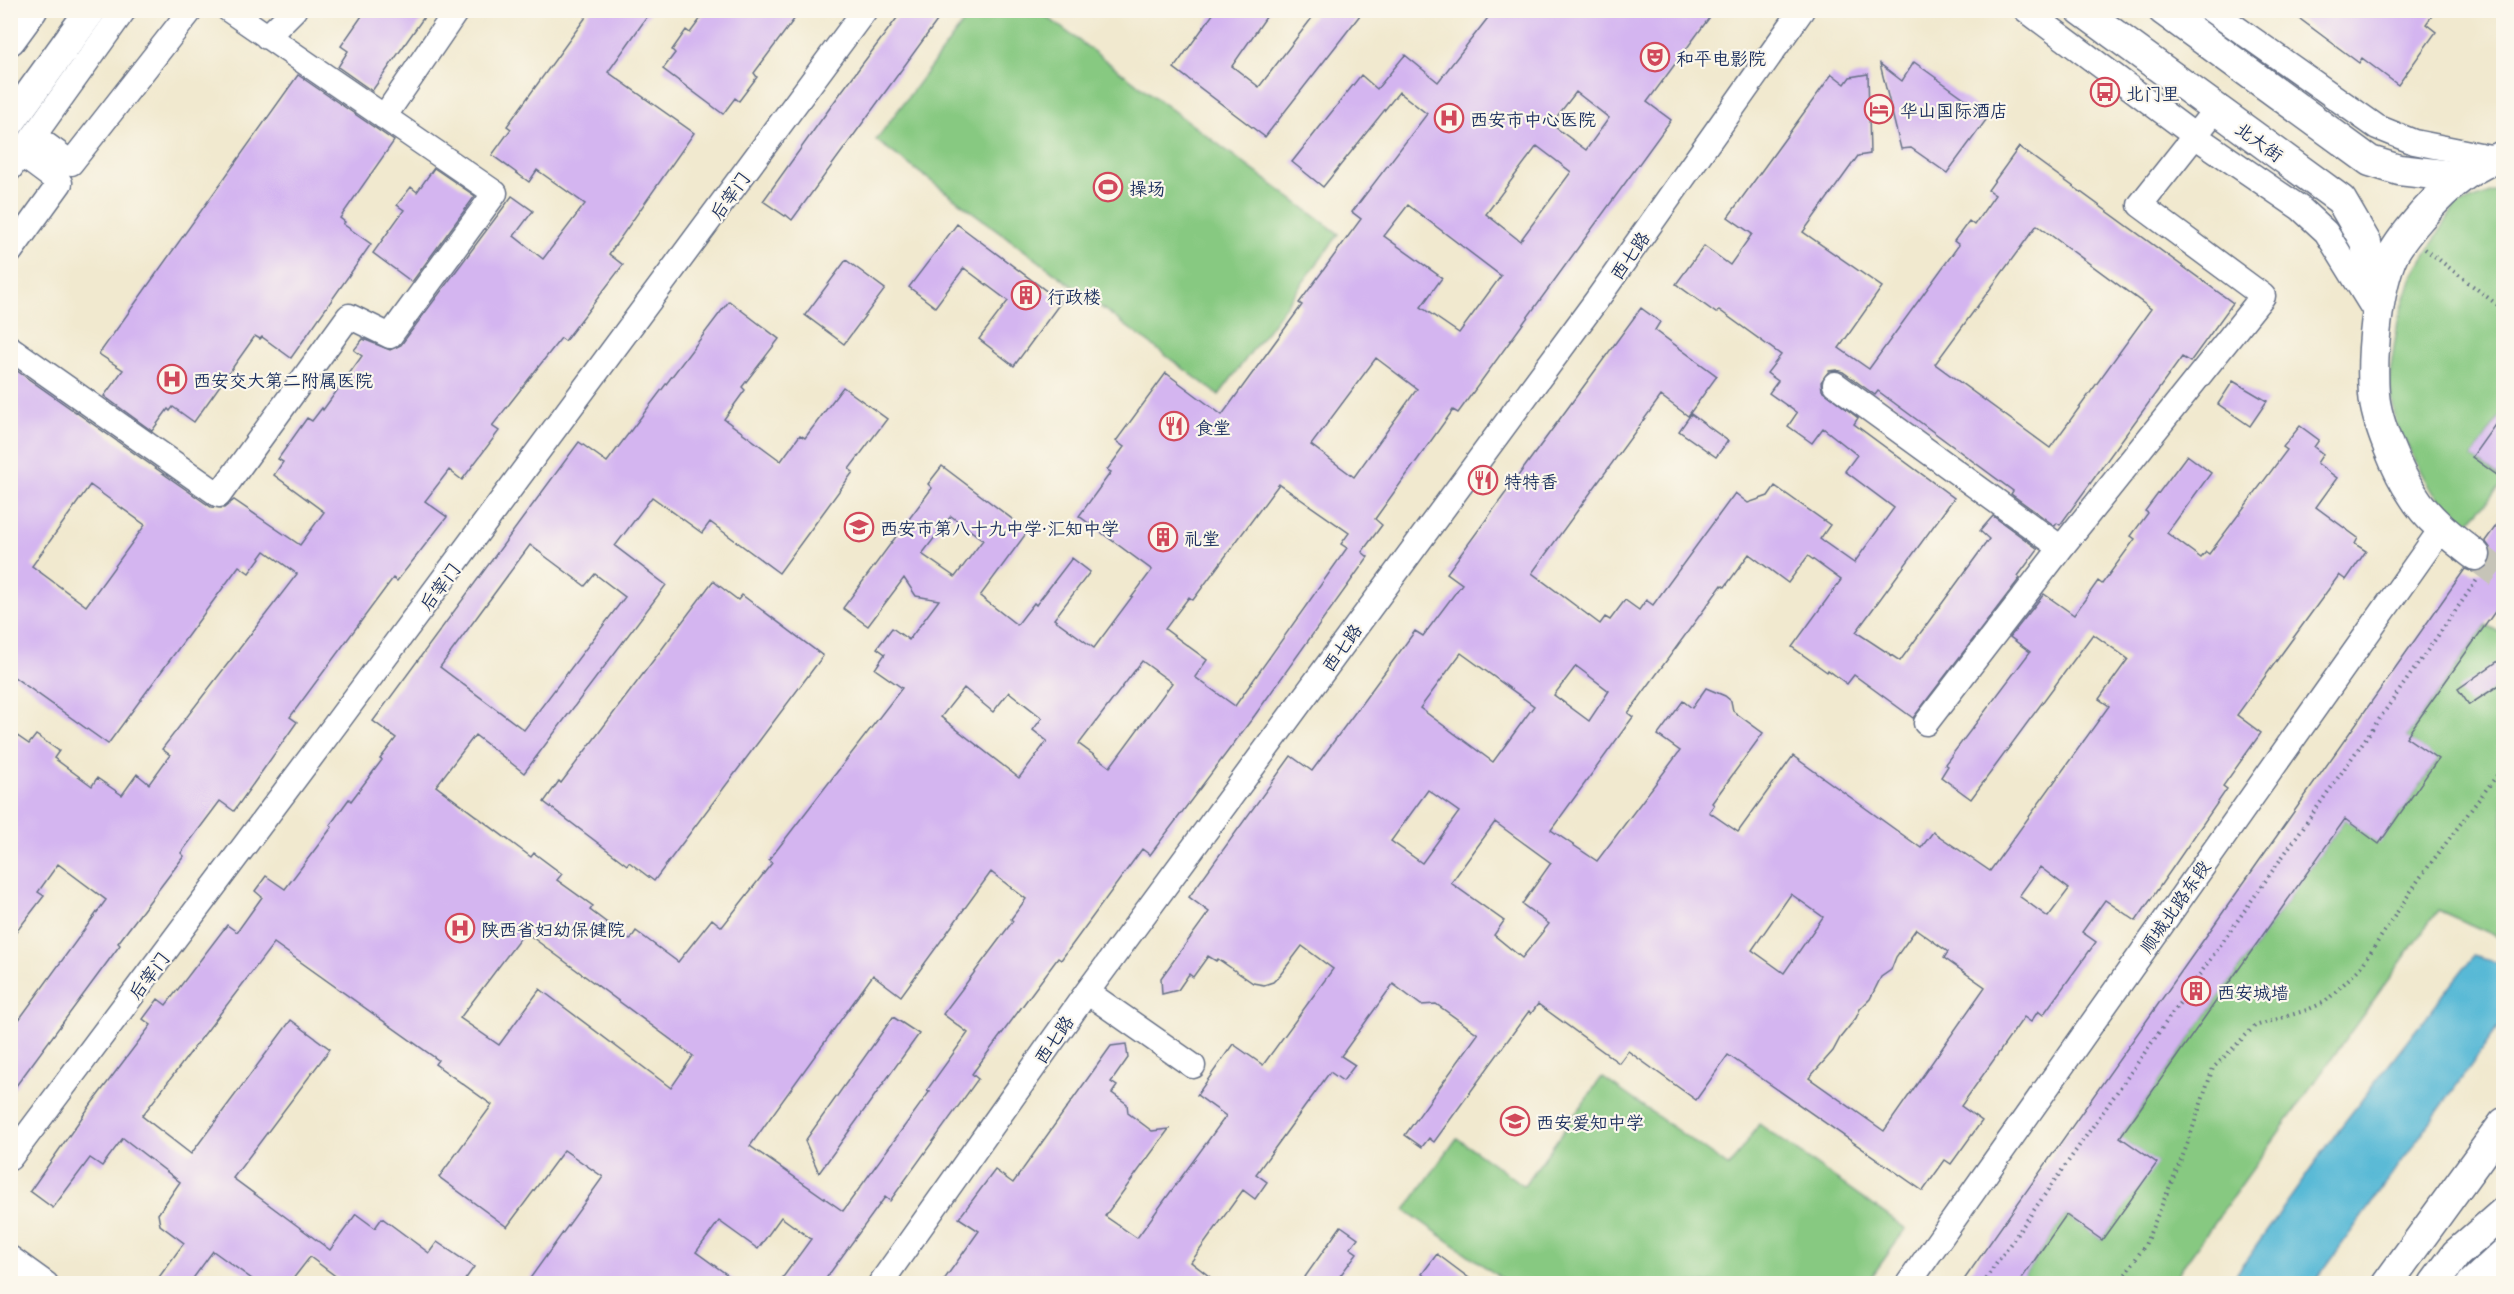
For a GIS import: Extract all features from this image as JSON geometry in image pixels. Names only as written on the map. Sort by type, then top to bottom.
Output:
[{"type":"main road","points":[[10,40],[32,10]]},
{"type":"main road","points":[[19,145],[91,10]]},
{"type":"main road","name":"北大街","points":[[2081,10],[2341,200],[2366,243],[2368,270],[2377,314]]},
{"type":"main road","points":[[2163,10],[2370,161],[2399,170],[2461,177]]},
{"type":"main road","name":"北大街","points":[[2479,564],[2413,496],[2388,447],[2374,395],[2377,314],[2382,287],[2393,255],[2406,234],[2461,177],[2499,157]]},
{"type":"main road","points":[[2387,1284],[2502,1124]]},
{"type":"main road","points":[[2434,1284],[2456,1254],[2504,1212]]},
{"type":"main road","points":[[2472,1284],[2504,1254]]},
{"type":"street","points":[[19,145],[124,10]]},
{"type":"street","points":[[19,145],[71,163],[191,10]]},
{"type":"street","points":[[10,348],[219,495],[349,316],[390,336],[495,193],[229,10]]},
{"type":"street","points":[[267,37],[294,10]]},
{"type":"street","points":[[384,117],[457,10]]},
{"type":"street","name":"后宰门","points":[[10,1158],[350,706],[865,10]]},
{"type":"street","name":"西七路","points":[[880,1284],[1087,992],[1596,301],[1802,10]]},
{"type":"street","points":[[2026,10],[2300,208],[2326,232],[2377,314]]},
{"type":"street","points":[[2211,10],[2377,127],[2414,142],[2499,157]]},
{"type":"street","points":[[1926,723],[2061,548],[2263,296],[2140,205],[2216,109]]},
{"type":"street","points":[[10,252],[60,183],[19,145]]},
{"type":"street","points":[[1835,384],[2061,548]]},
{"type":"street","name":"顺城北路东段","points":[[1908,1284],[2442,528]]},
{"type":"street","points":[[1087,992],[1193,1066]]},
{"type":"street","points":[[10,1258],[46,1284]]},
{"type":"path","points":[[2406,234],[2504,310]]},
{"type":"path","points":[[1982,1284],[2479,564]]},
{"type":"path","points":[[2119,1284],[2145,1245],[2186,1148],[2213,1068],[2255,1026],[2325,1002],[2361,967],[2419,879],[2504,766]]},
{"type":"green space","name":"操场","points":[[972,11],[1039,11],[1339,234],[1219,395],[876,140]]},
{"type":"green space","points":[[2503,188],[2503,412],[2472,457],[2503,480],[2503,484],[2465,526],[2429,487],[2396,424],[2389,380],[2398,321],[2411,279],[2455,206]]},
{"type":"green space","points":[[2486,625],[2503,634],[2503,939],[2438,910],[2171,1283],[2018,1284],[2066,1215],[2102,1240],[2156,1163],[2120,1137],[2345,819],[2379,843],[2438,760],[2406,737]]},
{"type":"green space","points":[[1602,1077],[1729,1167],[1759,1124],[1906,1229],[1867,1283],[1508,1283],[1405,1210],[1457,1138],[1524,1186]]},
{"type":"water","points":[[2473,956],[2503,964],[2503,1021],[2314,1283],[2230,1283],[2340,1128]]},
{"type":"building","points":[[366,10],[429,10],[372,91],[338,67],[348,51],[341,46]]},
{"type":"building","points":[[591,10],[652,10],[608,72],[694,133],[609,254],[623,265],[565,341],[561,338],[492,426],[499,431],[462,480],[449,470],[425,501],[447,517],[397,581],[393,578],[290,717],[297,722],[234,811],[220,801],[181,853],[184,856],[118,943],[120,945],[10,1094],[10,1032],[106,900],[58,864],[38,892],[44,896],[10,940],[10,731],[29,744],[36,735],[59,751],[54,758],[92,786],[97,778],[122,795],[137,774],[149,784],[170,755],[162,749],[297,574],[265,551],[249,573],[239,566],[108,744],[10,674],[10,366],[211,507],[224,508],[234,500],[300,545],[324,512],[274,475],[283,462],[278,459],[307,418],[312,421],[322,408],[323,410],[362,356],[354,350],[363,339],[390,350],[401,345],[512,196],[533,211],[514,236],[543,259],[585,204],[537,170],[529,182],[492,155],[511,129],[507,126]],"holes":[[[90,485],[145,525],[86,606],[32,566]]]},
{"type":"building","points":[[707,10],[801,10],[754,73],[757,77],[739,101],[735,98],[723,114],[663,69],[675,53],[672,50],[686,30],[690,33]]},
{"type":"building","points":[[903,10],[945,10],[792,220],[763,201]]},
{"type":"building","points":[[1216,10],[1271,10],[1232,66],[1259,87],[1318,10],[1364,10],[1265,137],[1174,68]]},
{"type":"building","points":[[1494,10],[1715,10],[1647,102],[1671,120],[1458,413],[1453,410],[1375,519],[1382,525],[1362,552],[1368,557],[1255,715],[1150,855],[1142,849],[1061,960],[1058,958],[972,1074],[978,1079],[890,1201],[885,1197],[822,1284],[778,1284],[811,1239],[781,1217],[758,1249],[719,1221],[696,1252],[740,1284],[526,1284],[603,1177],[564,1150],[507,1227],[439,1177],[492,1105],[435,1064],[438,1060],[274,943],[142,1116],[191,1154],[291,1020],[330,1049],[233,1178],[330,1250],[356,1214],[375,1228],[382,1218],[429,1253],[437,1242],[474,1267],[462,1284],[346,1284],[310,1257],[289,1284],[259,1284],[213,1251],[189,1284],[154,1284],[184,1243],[160,1225],[158,1214],[180,1182],[123,1138],[102,1166],[90,1158],[53,1208],[30,1191],[151,1025],[143,1019],[158,999],[166,1005],[227,925],[237,932],[262,897],[255,891],[266,876],[285,889],[332,827],[330,825],[349,799],[351,801],[382,760],[380,759],[396,738],[373,721],[579,442],[607,462],[729,301],[779,339],[742,387],[745,390],[724,419],[781,461],[800,435],[805,438],[843,387],[887,419],[849,469],[853,472],[779,573],[710,522],[702,533],[652,497],[615,546],[666,585],[524,773],[475,735],[436,786],[531,857],[534,853],[562,874],[557,880],[593,906],[590,910],[630,940],[636,931],[678,962],[712,919],[722,927],[772,863],[769,860],[902,688],[875,669],[885,654],[877,648],[892,628],[909,640],[939,600],[916,596],[904,578],[868,626],[843,608],[932,488],[928,484],[942,466],[1028,531],[980,596],[1017,625],[1034,603],[1036,605],[1072,558],[1090,572],[1054,619],[1094,648],[1152,570],[1079,516],[1111,472],[1107,470],[1124,447],[1116,441],[1166,373],[1222,415],[1302,305],[1299,303],[1361,219],[1352,212],[1427,114],[1399,92],[1323,187],[1292,162],[1361,75],[1377,89],[1405,55],[1438,82]],"holes":[[[1576,92],[1609,118],[1586,150],[1551,124]],[[1537,146],[1571,172],[1520,241],[1486,214]],[[1408,205],[1501,276],[1459,333],[1421,307],[1442,278],[1384,236]],[[1376,358],[1417,389],[1354,477],[1311,445]],[[1279,484],[1349,533],[1341,544],[1347,548],[1235,706],[1195,677],[1207,660],[1165,629],[1189,597],[1193,600]],[[951,516],[983,540],[955,577],[922,554]],[[530,545],[585,586],[595,574],[625,597],[524,730],[440,667]],[[1142,661],[1172,683],[1110,767],[1079,744]],[[964,688],[993,712],[1009,692],[1042,718],[1033,730],[1047,741],[1019,778],[941,717]],[[991,872],[1026,899],[1011,919],[1013,921],[943,1014],[968,1033],[927,1090],[930,1091],[843,1211],[750,1146],[873,975],[901,996]],[[525,932],[693,1056],[671,1088],[540,989],[499,1045],[460,1018]]]},
{"type":"building","points":[[2288,10],[2436,10],[2426,24],[2436,32],[2398,85],[2362,58],[2359,63]]},
{"type":"building","points":[[1914,62],[1989,116],[1947,173],[1911,148],[1901,149],[1880,64],[1902,81]]},
{"type":"building","points":[[1832,74],[1845,84],[1850,77],[1868,74],[1870,154],[1858,156],[1803,232],[1882,287],[1839,348],[1869,369],[1959,245],[1954,241],[1969,221],[1974,225],[1995,195],[1988,190],[2019,147],[2233,303],[2190,362],[2182,357],[2060,525],[2057,523],[2055,526],[2011,494],[2013,491],[1878,391],[1875,395],[1843,372],[1829,371],[1821,382],[1822,390],[1858,418],[1854,424],[1954,498],[1856,632],[1900,661],[1989,539],[1980,531],[1993,516],[2038,549],[2018,576],[2020,578],[1913,718],[1854,675],[1847,684],[1792,647],[1841,580],[1808,556],[1788,583],[1749,554],[1725,587],[1722,585],[1628,713],[1633,717],[1551,830],[1597,861],[1680,751],[1658,735],[1683,701],[1692,708],[1706,688],[1725,696],[1731,701],[1733,711],[1763,733],[1712,803],[1714,805],[1709,812],[1738,832],[1793,756],[1921,848],[1933,832],[1990,871],[2109,706],[2099,699],[2128,659],[2093,634],[1971,799],[1941,777],[1948,766],[1945,764],[2030,652],[2010,637],[2044,594],[2074,615],[2098,581],[2102,584],[2135,539],[2131,536],[2148,513],[2145,511],[2187,455],[2211,473],[2167,533],[2201,558],[2206,552],[2209,554],[2287,450],[2283,447],[2300,426],[2319,440],[2314,447],[2323,454],[2317,463],[2337,478],[2316,507],[2358,538],[2355,544],[2366,551],[2346,580],[2339,575],[2237,715],[2261,733],[2223,786],[2227,789],[2136,921],[2105,900],[2082,932],[2096,942],[2043,1015],[2038,1011],[2031,1022],[2024,1017],[1961,1106],[1982,1121],[1951,1164],[1945,1160],[1923,1191],[1728,1055],[1696,1100],[1628,1051],[1619,1063],[1538,1004],[1531,1014],[1529,1011],[1434,1142],[1429,1138],[1422,1147],[1405,1135],[1478,1034],[1436,1004],[1421,1005],[1393,984],[1341,1056],[1355,1065],[1343,1081],[1330,1072],[1256,1174],[1267,1182],[1255,1199],[1243,1190],[1191,1262],[1219,1284],[941,1284],[979,1231],[959,1218],[995,1170],[1013,1183],[1111,1046],[1126,1044],[1128,1058],[1111,1082],[1117,1086],[1112,1093],[1127,1104],[1128,1113],[1152,1131],[1169,1129],[1105,1216],[1137,1238],[1226,1116],[1197,1095],[1233,1044],[1263,1065],[1333,969],[1302,946],[1280,975],[1273,982],[1264,985],[1253,983],[1218,959],[1216,961],[1208,956],[1193,977],[1189,974],[1178,990],[1162,994],[1161,978],[1209,912],[1189,897],[1291,756],[1312,771],[1415,631],[1423,636],[1462,584],[1447,573],[1641,308],[1660,322],[1655,330],[1717,376],[1688,416],[1661,396],[1532,573],[1600,624],[1605,617],[1610,620],[1625,600],[1639,610],[1646,600],[1653,605],[1735,493],[1748,503],[1768,496],[1775,486],[1830,525],[1820,539],[1854,563],[1894,508],[1845,471],[1857,455],[1823,428],[1812,443],[1788,426],[1797,413],[1769,393],[1778,381],[1767,373],[1781,355],[1719,310],[1716,313],[1676,284],[1704,246],[1730,265],[1752,234],[1728,217]],"holes":[[[2037,225],[2151,309],[2050,448],[1935,364]],[[1461,653],[1534,706],[1493,762],[1420,708]],[[1576,666],[1609,691],[1589,721],[1554,695]],[[1428,790],[1459,812],[1422,863],[1391,841]],[[1495,822],[1551,863],[1522,904],[1549,924],[1522,958],[1494,935],[1504,921],[1451,883]],[[2040,867],[2069,889],[2048,917],[2019,896]],[[1791,894],[1823,917],[1784,973],[1752,950]],[[1916,929],[1948,952],[1944,958],[1985,987],[1884,1131],[1809,1078],[1833,1051],[1860,1009],[1870,999],[1881,977],[1891,970],[1896,957]]]},
{"type":"building","points":[[298,75],[394,141],[340,218],[345,222],[343,224],[371,244],[291,358],[262,337],[260,339],[255,336],[194,422],[173,407],[170,411],[168,409],[152,431],[104,396],[123,370],[99,354]]},
{"type":"building","points":[[434,168],[475,196],[412,282],[373,253],[404,210],[397,205],[411,187],[417,192]]},
{"type":"building","name":"行政楼","points":[[957,224],[1061,302],[1014,366],[979,339],[1008,301],[964,268],[935,307],[909,287]]},
{"type":"building","points":[[846,260],[885,289],[844,344],[805,315]]},
{"type":"building","points":[[2233,381],[2267,401],[2250,426],[2218,404]]},
{"type":"building","points":[[2504,412],[2504,480],[2472,457]]},
{"type":"building","points":[[1691,414],[1728,441],[1716,457],[1679,431]]},
{"type":"building","name":"西安城墙","points":[[2504,515],[2504,599],[2406,737],[2438,759],[2379,844],[2345,819],[2120,1137],[2157,1163],[2102,1240],[2066,1215],[2018,1284],[1961,1284],[2465,569],[2473,572],[2481,571],[2489,565],[2492,558],[2491,549],[2485,541]]},
{"type":"building","points":[[713,581],[738,600],[742,595],[823,656],[654,881],[629,862],[627,865],[544,802],[559,781],[561,783]]},
{"type":"building","points":[[2504,657],[2504,682],[2469,705],[2458,689]]},
{"type":"building","points":[[893,1017],[919,1034],[819,1173],[805,1141]]},
{"type":"building","points":[[1341,1226],[1358,1238],[1350,1248],[1357,1253],[1334,1284],[1300,1284]]},
{"type":"building","points":[[1437,1254],[1477,1284],[1434,1284],[1422,1274]]},
{"type":"tunnel","points":[[2475,555],[2504,577]]},
{"type":"place","name":"和平电影院","points":[[1655,57]]},
{"type":"place","name":"北门里","points":[[2105,92]]},
{"type":"place","name":"华山国际酒店","points":[[1879,109]]},
{"type":"place","name":"西安市中心医院","points":[[1449,118]]},
{"type":"place","name":"操场","points":[[1108,187]]},
{"type":"place","name":"行政楼","points":[[1026,295]]},
{"type":"place","name":"西安交大第二附属医院","points":[[172,379]]},
{"type":"place","name":"食堂","points":[[1174,426]]},
{"type":"place","name":"特特香","points":[[1483,480]]},
{"type":"place","name":"西安市第八十九中学·汇知中学","points":[[859,527]]},
{"type":"place","name":"礼堂","points":[[1163,537]]},
{"type":"place","name":"陕西省妇幼保健院","points":[[460,928]]},
{"type":"place","name":"西安城墙","points":[[2196,991]]},
{"type":"place","name":"西安爱知中学","points":[[1515,1121]]}]
